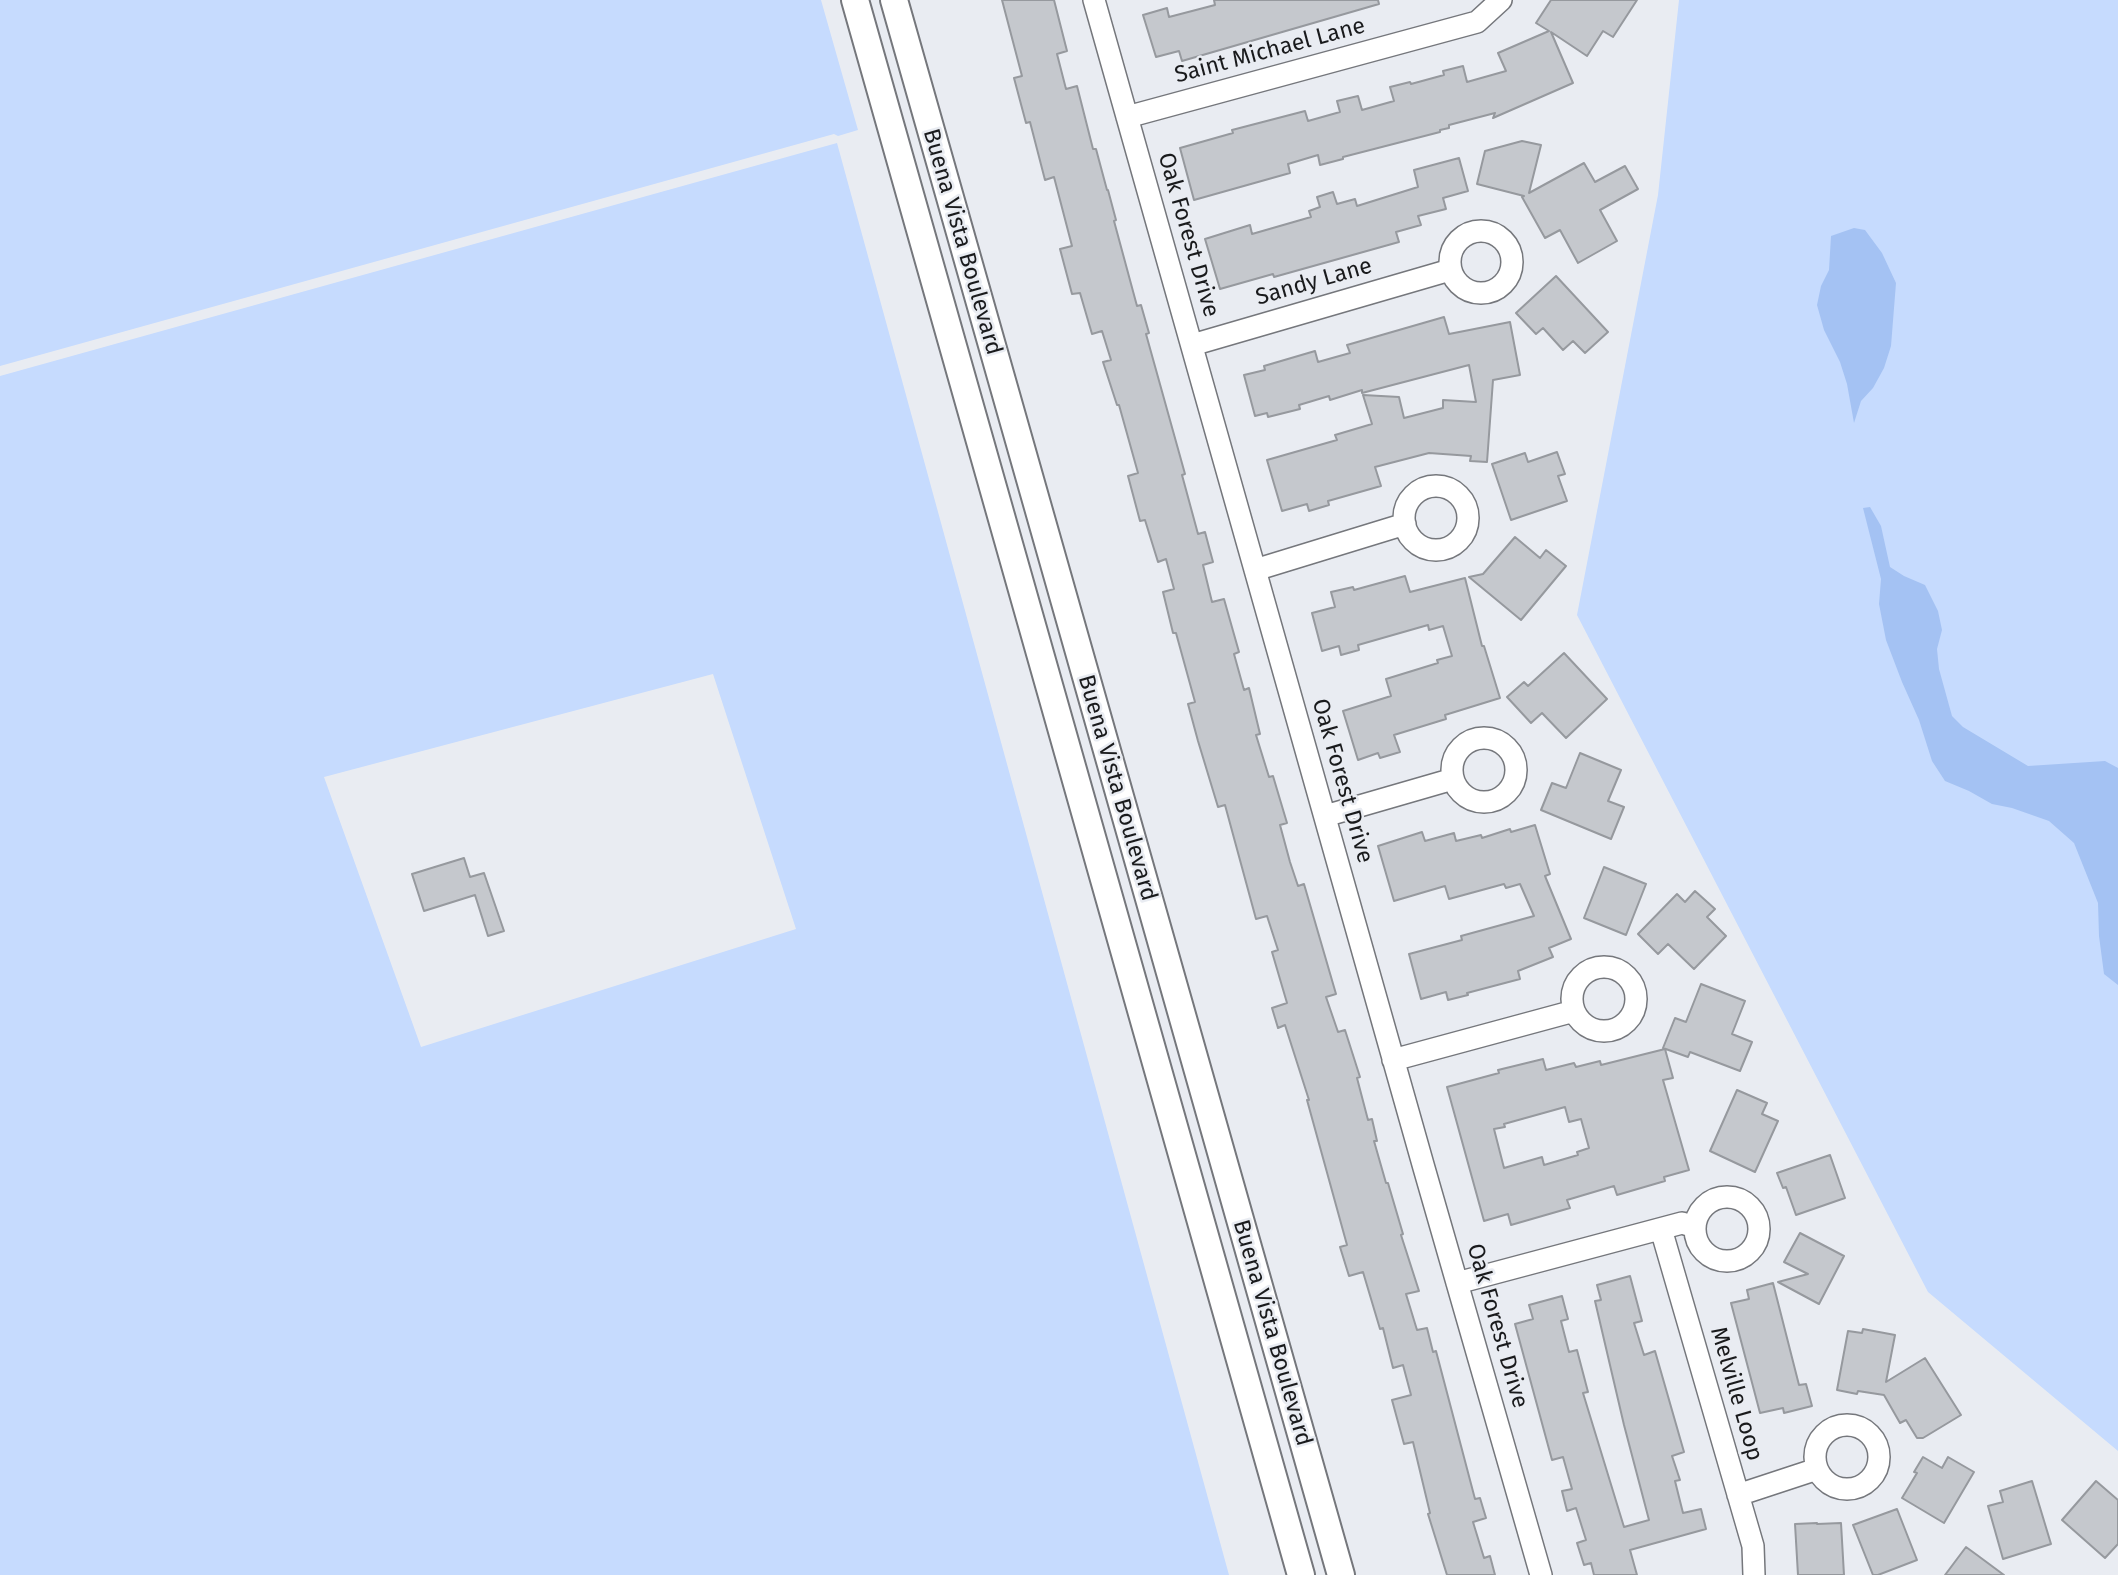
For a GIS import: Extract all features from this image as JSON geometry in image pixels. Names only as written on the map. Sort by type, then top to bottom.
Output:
[{"type":"main road","points":[[857,8],[895,2]]},
{"type":"main road","name":"Buena Vista Boulevard","points":[[895,2],[1341,1575]]},
{"type":"main road","name":"Buena Vista Boulevard","points":[[857,8],[1071,771],[1301,1575]]},
{"type":"street","name":"Oak Forest Drive","points":[[1094,0],[1541,1575]]},
{"type":"street","name":"Saint Michael Lane","points":[[1127,117],[1477,22],[1502,0]]},
{"type":"street","name":"Sandy Lane","points":[[1192,345],[1450,270]]},
{"type":"street","points":[[1255,570],[1405,524]]},
{"type":"street","points":[[1325,816],[1453,779]]},
{"type":"street","points":[[1394,1060],[1574,1011]]},
{"type":"street","points":[[1457,1283],[1682,1223],[1695,1227]]},
{"type":"street","name":"Melville Loop","points":[[1661,1229],[1753,1546],[1754,1575]]},
{"type":"street","points":[[1738,1495],[1817,1469]]},
{"type":"shaded area","points":[[0,0],[821,0],[858,130],[838,136],[834,134],[0,366]]},
{"type":"shaded area","points":[[1679,0],[2118,0],[2118,1451],[1928,1292],[1577,615],[1658,195]]},
{"type":"shaded area","points":[[837,143],[1229,1575],[0,1575],[0,376]],"holes":[[[713,674],[796,929],[421,1047],[324,777]]]},
{"type":"shaded area","points":[[1854,228],[1865,230],[1882,253],[1896,283],[1891,346],[1884,368],[1873,388],[1861,401],[1854,423],[1847,384],[1840,362],[1824,330],[1817,305],[1821,286],[1829,270],[1831,236]]},
{"type":"shaded area","points":[[1870,507],[1881,526],[1890,567],[1925,585],[1938,611],[1942,630],[1937,649],[1939,669],[1952,716],[1963,727],[2028,766],[2105,761],[2118,768],[2118,985],[2104,974],[2098,903],[2074,843],[2049,821],[1992,804],[1945,781],[1932,761],[1919,720],[1886,640],[1879,604],[1881,579],[1863,508]]},
{"type":"building","points":[[1002,0],[1054,0],[1067,51],[1057,54],[1066,89],[1077,86],[1093,149],[1096,149],[1108,190],[1137,306],[1141,305],[1149,333],[1146,334],[1185,474],[1182,475],[1198,534],[1205,532],[1213,562],[1203,565],[1212,602],[1224,599],[1239,652],[1234,654],[1244,690],[1249,688],[1260,734],[1256,735],[1269,777],[1273,776],[1287,823],[1280,825],[1290,862],[1298,886],[1304,884],[1336,994],[1326,997],[1338,1032],[1345,1030],[1360,1077],[1357,1078],[1368,1120],[1372,1119],[1377,1141],[1374,1141],[1419,1291],[1406,1294],[1417,1330],[1427,1328],[1433,1352],[1436,1351],[1475,1499],[1480,1498],[1486,1518],[1473,1522],[1484,1558],[1490,1556],[1495,1575],[1447,1575],[1428,1514],[1430,1513],[1413,1442],[1404,1444],[1392,1400],[1411,1395],[1403,1365],[1393,1368],[1383,1328],[1380,1329],[1363,1272],[1349,1276],[1340,1247],[1347,1245],[1309,1100],[1285,1025],[1278,1028],[1272,1008],[1287,1003],[1272,952],[1278,950],[1267,916],[1256,919],[1225,805],[1218,807],[1198,741],[1188,704],[1195,702],[1163,592],[1174,589],[1166,559],[1158,562],[1145,520],[1140,521],[1128,476],[1138,473],[1119,405],[1103,362],[1111,360],[1102,331],[1092,334],[1080,293],[1072,294],[1060,249],[1072,246],[1054,177],[1045,180],[1030,122],[1026,123],[1014,78],[1022,76]]},
{"type":"building","points":[[1214,0],[1378,0],[1379,4],[1182,61],[1179,51],[1156,57],[1143,15],[1167,8],[1169,17],[1215,5]]},
{"type":"building","points":[[1551,0],[1637,0],[1613,37],[1603,31],[1587,56],[1551,32],[1573,83],[1493,118],[1495,113],[1449,125],[1449,128],[1440,132],[1320,165],[1318,155],[1288,164],[1290,173],[1194,200],[1180,148],[1233,133],[1232,130],[1305,111],[1308,121],[1340,112],[1337,101],[1358,96],[1362,110],[1394,101],[1390,87],[1444,75],[1443,71],[1463,66],[1467,82],[1506,71],[1498,53],[1549,31],[1536,23]]},
{"type":"building","points":[[1522,141],[1541,145],[1529,193],[1584,163],[1595,182],[1625,166],[1638,189],[1600,210],[1617,241],[1578,263],[1560,230],[1545,238],[1522,197],[1524,196],[1477,184],[1485,151]]},
{"type":"building","points":[[1459,158],[1468,191],[1443,198],[1446,209],[1418,216],[1421,225],[1396,232],[1399,242],[1274,277],[1273,274],[1220,289],[1205,239],[1250,225],[1252,234],[1311,217],[1309,211],[1320,207],[1317,197],[1333,192],[1337,204],[1355,199],[1357,206],[1418,187],[1414,170]]},
{"type":"building","points":[[1556,276],[1608,332],[1585,353],[1573,341],[1563,350],[1543,328],[1536,334],[1516,313]]},
{"type":"building","points":[[1444,317],[1449,334],[1510,322],[1520,375],[1493,380],[1487,462],[1470,461],[1471,456],[1429,453],[1375,467],[1381,486],[1328,501],[1329,505],[1309,511],[1307,504],[1282,511],[1267,460],[1337,440],[1335,435],[1372,424],[1363,395],[1399,397],[1404,418],[1443,408],[1443,400],[1476,402],[1469,365],[1362,393],[1362,390],[1330,400],[1329,396],[1299,405],[1300,409],[1268,417],[1267,413],[1255,416],[1244,375],[1265,370],[1264,366],[1315,351],[1318,362],[1350,353],[1347,345]]},
{"type":"building","points":[[1557,452],[1565,474],[1558,476],[1567,501],[1511,520],[1492,464],[1525,453],[1528,462]]},
{"type":"building","points":[[1515,537],[1540,558],[1546,550],[1566,566],[1521,620],[1469,577],[1483,574]]},
{"type":"building","points":[[1405,576],[1410,592],[1465,578],[1482,646],[1500,698],[1394,735],[1400,752],[1380,758],[1378,753],[1358,760],[1343,711],[1391,696],[1386,679],[1452,656],[1443,626],[1429,630],[1428,625],[1358,645],[1359,650],[1341,655],[1339,646],[1322,651],[1312,613],[1335,607],[1331,592],[1353,587],[1354,590]]},
{"type":"building","points":[[1564,653],[1607,699],[1566,738],[1542,713],[1531,723],[1507,697],[1524,682],[1528,686]]},
{"type":"building","points":[[1580,753],[1621,770],[1608,801],[1624,807],[1611,839],[1541,810],[1552,783],[1566,788]]},
{"type":"building","points":[[1535,825],[1550,874],[1545,876],[1571,939],[1549,948],[1553,957],[1518,971],[1520,979],[1448,1000],[1446,992],[1421,999],[1409,954],[1534,916],[1520,884],[1506,888],[1504,884],[1449,899],[1445,886],[1394,901],[1378,846],[1422,832],[1425,841],[1454,833],[1456,841],[1481,835],[1482,838]]},
{"type":"building","points":[[464,858],[470,877],[484,873],[504,931],[488,936],[475,895],[424,911],[412,874]]},
{"type":"building","points":[[1604,867],[1646,884],[1626,935],[1584,918]]},
{"type":"building","points":[[1695,891],[1715,909],[1707,917],[1726,936],[1694,969],[1668,944],[1658,954],[1638,934],[1677,894],[1685,902]]},
{"type":"building","points":[[1701,984],[1745,1001],[1732,1034],[1752,1042],[1740,1071],[1690,1052],[1688,1057],[1663,1048],[1675,1018],[1686,1022]]},
{"type":"building","points":[[1665,1049],[1673,1078],[1663,1080],[1689,1170],[1664,1177],[1665,1181],[1617,1195],[1614,1186],[1567,1200],[1570,1208],[1511,1225],[1508,1214],[1484,1221],[1447,1087],[1543,1059],[1546,1070],[1574,1063],[1576,1067],[1600,1061],[1601,1065]],"holes":[[[1565,1107],[1569,1122],[1581,1119],[1589,1148],[1577,1152],[1578,1155],[1544,1165],[1542,1157],[1504,1168],[1494,1129]]]},
{"type":"building","points":[[1737,1090],[1767,1103],[1762,1114],[1778,1121],[1755,1172],[1710,1151]]},
{"type":"building","points":[[1830,1155],[1845,1198],[1796,1215],[1786,1187],[1783,1188],[1777,1173]]},
{"type":"building","points":[[1800,1233],[1844,1256],[1819,1304],[1778,1282],[1808,1274],[1784,1262]]},
{"type":"building","points":[[1630,1276],[1642,1321],[1634,1323],[1644,1355],[1655,1351],[1684,1452],[1672,1456],[1680,1480],[1675,1481],[1683,1513],[1701,1509],[1706,1529],[1630,1550],[1637,1575],[1594,1575],[1591,1563],[1584,1565],[1577,1543],[1586,1540],[1576,1508],[1567,1511],[1562,1491],[1572,1489],[1563,1457],[1552,1460],[1515,1324],[1533,1319],[1529,1305],[1562,1296],[1568,1319],[1561,1321],[1569,1352],[1577,1350],[1588,1392],[1583,1393],[1624,1527],[1649,1520],[1595,1301],[1601,1300],[1597,1285]]},
{"type":"building","points":[[1773,1283],[1799,1385],[1806,1384],[1812,1406],[1784,1413],[1783,1408],[1760,1413],[1731,1303],[1749,1299],[1747,1290]]},
{"type":"building","points":[[1863,1329],[1895,1335],[1886,1382],[1925,1358],[1961,1415],[1923,1438],[1917,1438],[1906,1420],[1900,1423],[1884,1395],[1837,1390],[1848,1331],[1862,1333]]},
{"type":"building","points":[[1923,1457],[1942,1468],[1948,1457],[1974,1472],[1944,1523],[1902,1498]]},
{"type":"building","points":[[2032,1481],[2051,1544],[2003,1559],[1988,1506],[2003,1502],[2000,1491]]},
{"type":"building","points":[[2096,1481],[2118,1500],[2118,1544],[2105,1558],[2062,1520]]},
{"type":"building","points":[[1897,1509],[1917,1560],[1873,1575],[1853,1525]]},
{"type":"building","points":[[1841,1523],[1844,1575],[1798,1575],[1795,1524]]},
{"type":"building","points":[[1966,1547],[1977,1555],[2004,1575],[1945,1575]]}]
